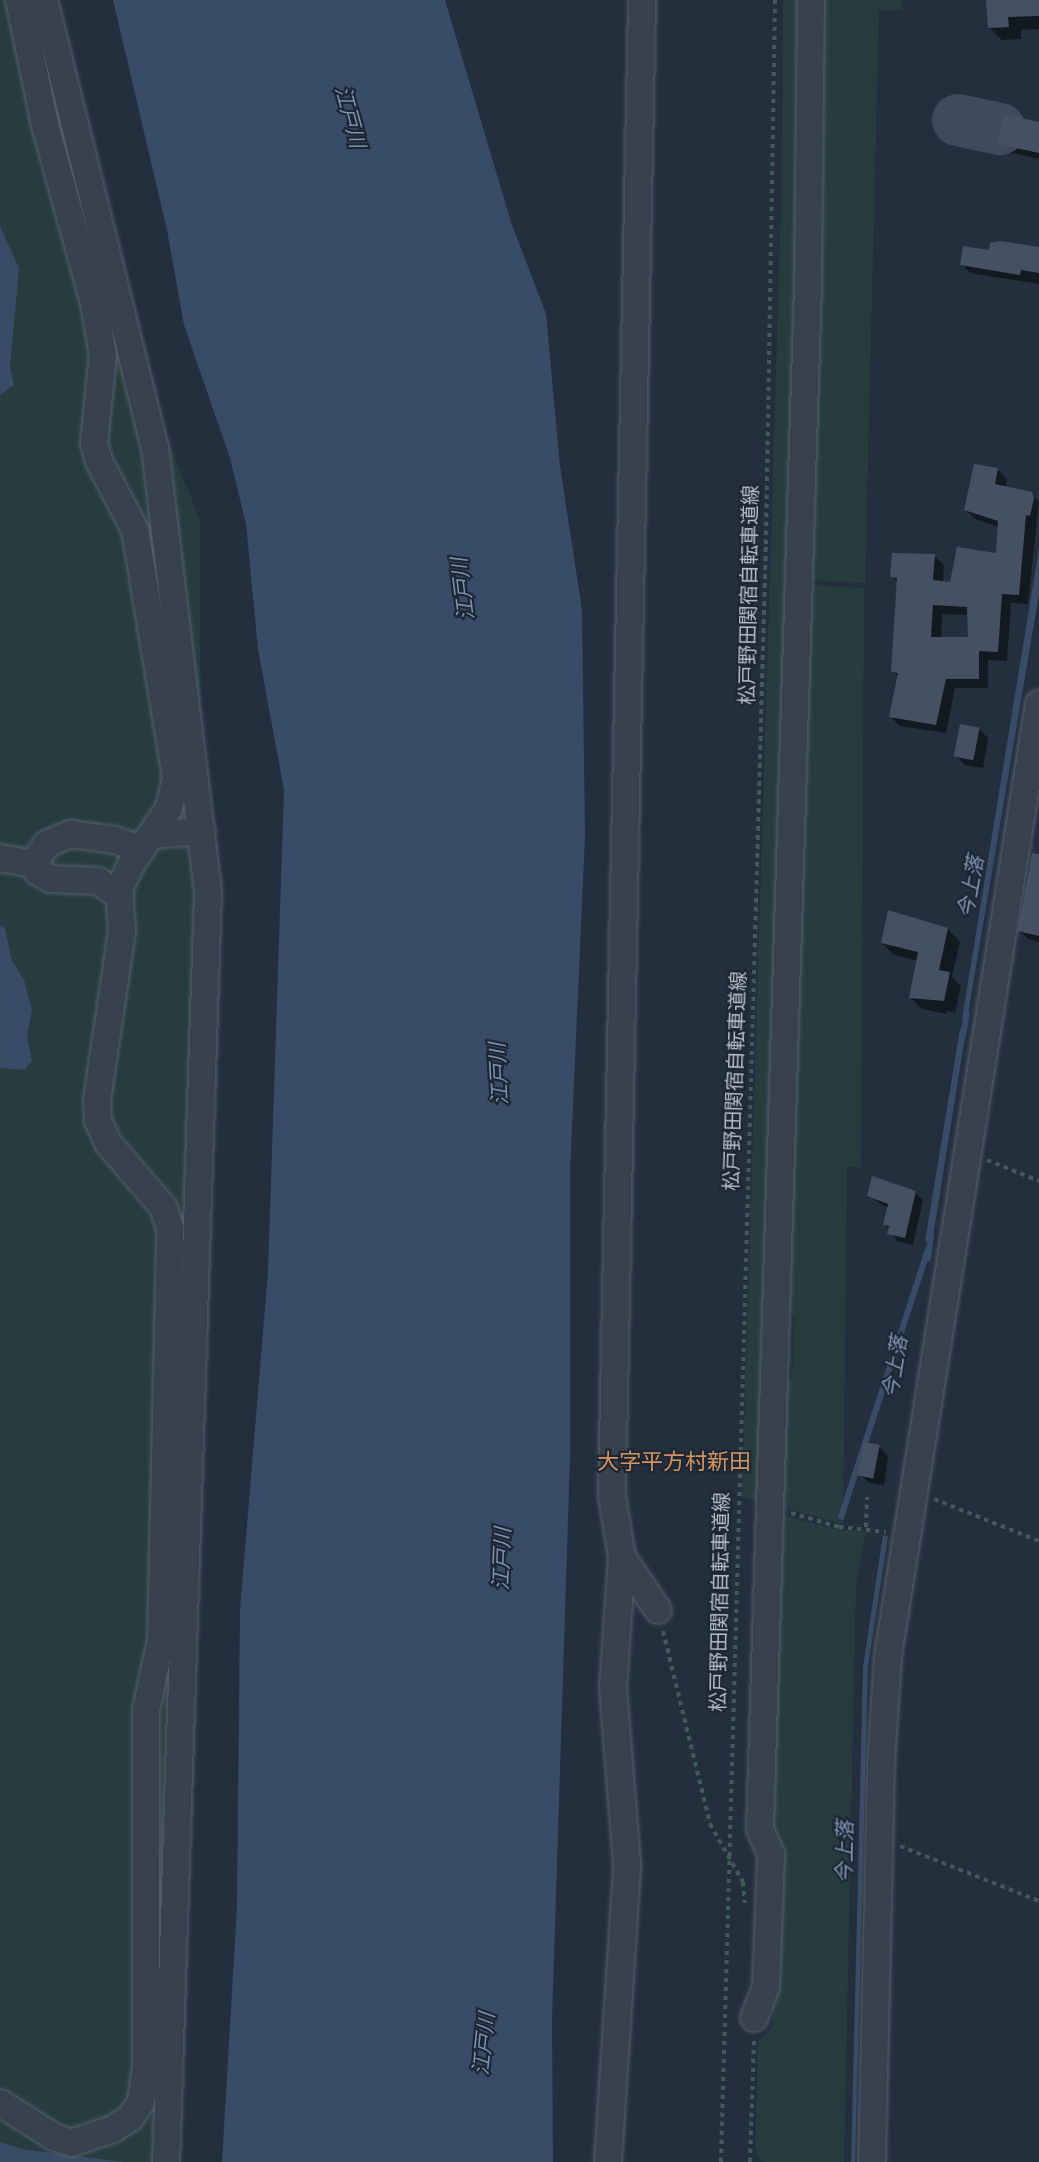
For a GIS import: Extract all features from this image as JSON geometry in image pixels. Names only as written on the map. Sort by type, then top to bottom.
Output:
[{"type":"lane","points":[[0,2103],[54,2137],[71,2143],[127,2121],[141,2103],[146,2067],[146,1710],[161,1640],[171,1238],[163,1207],[108,1143],[98,1121],[98,1100],[122,931],[119,890],[146,842],[169,808],[176,777],[165,699],[155,666],[135,530],[99,461],[94,443],[103,355],[100,332],[45,125],[19,0]]},
{"type":"lane","points":[[44,0],[155,447],[202,831],[208,929],[166,2151]]},
{"type":"lane","points":[[608,2162],[627,1865],[613,1686],[622,1557],[612,1496],[642,0]]},
{"type":"lane","points":[[754,2018],[766,1987],[771,1854],[760,1828],[807,340],[811,0]]},
{"type":"lane","points":[[872,2162],[879,1838],[886,1679],[1039,704]]},
{"type":"lane","points":[[120,896],[98,880],[51,879],[38,872],[37,858],[47,844],[71,834],[146,842],[202,831]]},
{"type":"lane","points":[[0,858],[38,865]]},
{"type":"lane","points":[[622,1557],[657,1610]]},
{"type":"lane","points":[[127,2121],[166,2151]]},
{"type":"path","name":"松戸野田関宿自転車道線","points":[[721,2162],[766,544],[775,0]]},
{"type":"path","points":[[967,1152],[1039,1180]]},
{"type":"path","points":[[914,1492],[1039,1541]]},
{"type":"path","points":[[866,1527],[867,1497]]},
{"type":"path","points":[[839,1527],[872,1528]]},
{"type":"path","points":[[657,1610],[710,1824],[742,1882],[746,1905]]},
{"type":"path","points":[[879,1838],[1039,1901]]},
{"type":"path","points":[[750,2162],[754,2018]]},
{"type":"green space","points":[[0,0],[21,0],[54,156],[200,520],[201,849],[172,2162],[0,2162]]},
{"type":"green space","points":[[783,0],[803,0],[766,1504],[742,1497],[782,171]]},
{"type":"green space","points":[[814,0],[902,0],[903,10],[879,10],[865,583],[803,580],[821,338],[812,314]]},
{"type":"green space","points":[[804,585],[864,588],[861,1168],[847,1166],[843,1524],[775,1505],[779,1389],[792,1378],[795,1317],[781,1298]]},
{"type":"green space","points":[[774,1513],[839,1530],[866,1532],[856,1583],[844,2162],[762,2162],[755,2150],[758,2041],[772,2028],[775,1965],[764,1828]]},
{"type":"water","name":"江戸川","points":[[113,0],[445,0],[511,222],[546,314],[560,466],[582,610],[585,835],[570,1173],[570,1456],[552,2020],[553,2162],[222,2162],[237,1907],[240,1610],[268,1272],[284,790],[258,649],[246,524],[230,458],[184,325],[167,230]]},
{"type":"water","points":[[0,226],[19,268],[10,367],[14,385],[0,395]]},
{"type":"water","points":[[1039,548],[1039,594],[967,1020],[962,1019]]},
{"type":"water","points":[[0,925],[5,928],[11,958],[24,980],[32,1010],[27,1035],[32,1061],[24,1070],[0,1068]]},
{"type":"water","points":[[960,1029],[966,1030],[932,1243],[925,1241]]},
{"type":"water","points":[[925,1249],[931,1251],[843,1520],[838,1518]]},
{"type":"water","points":[[883,1535],[888,1536],[868,1666],[855,2162],[851,2162],[863,1667]]},
{"type":"water","points":[[0,2142],[22,2149],[123,2162],[0,2162]]},
{"type":"building","points":[[986,0],[1039,0],[1039,16],[1008,17],[1009,27],[988,28]]},
{"type":"building","points":[[1004,114],[1039,122],[1039,153],[997,144]]},
{"type":"building","points":[[1000,241],[1039,247],[1039,273],[1021,270],[1020,275],[960,265],[963,246],[989,250],[990,243]]},
{"type":"building","points":[[974,464],[998,468],[995,484],[1032,492],[1034,498],[1030,516],[1026,515],[1019,595],[1002,594],[998,652],[979,651],[979,679],[946,679],[936,725],[889,717],[898,673],[891,672],[897,578],[890,577],[892,553],[935,554],[933,580],[950,582],[957,547],[996,553],[998,521],[964,510]],"holes":[[[933,605],[967,607],[968,637],[931,637]]]},
{"type":"building","points":[[960,724],[980,728],[973,760],[954,756]]},
{"type":"building","points":[[1032,853],[1039,854],[1039,936],[1018,931]]},
{"type":"building","points":[[888,910],[948,928],[939,970],[950,972],[944,1001],[909,998],[918,952],[881,943]]},
{"type":"building","points":[[872,1176],[916,1191],[905,1238],[887,1234],[889,1226],[883,1225],[888,1204],[867,1196]]},
{"type":"building","points":[[864,1442],[880,1445],[873,1478],[858,1475]]},
{"type":"waterway","name":"今上落","points":[[963,1036],[967,1014]]},
{"type":"waterway","name":"今上落","points":[[928,1258],[931,1236]]},
{"type":"taxiway","points":[[958,120],[1000,129]]},
{"type":"district","name":"大字平方村新田","points":[[674,1462]]}]
